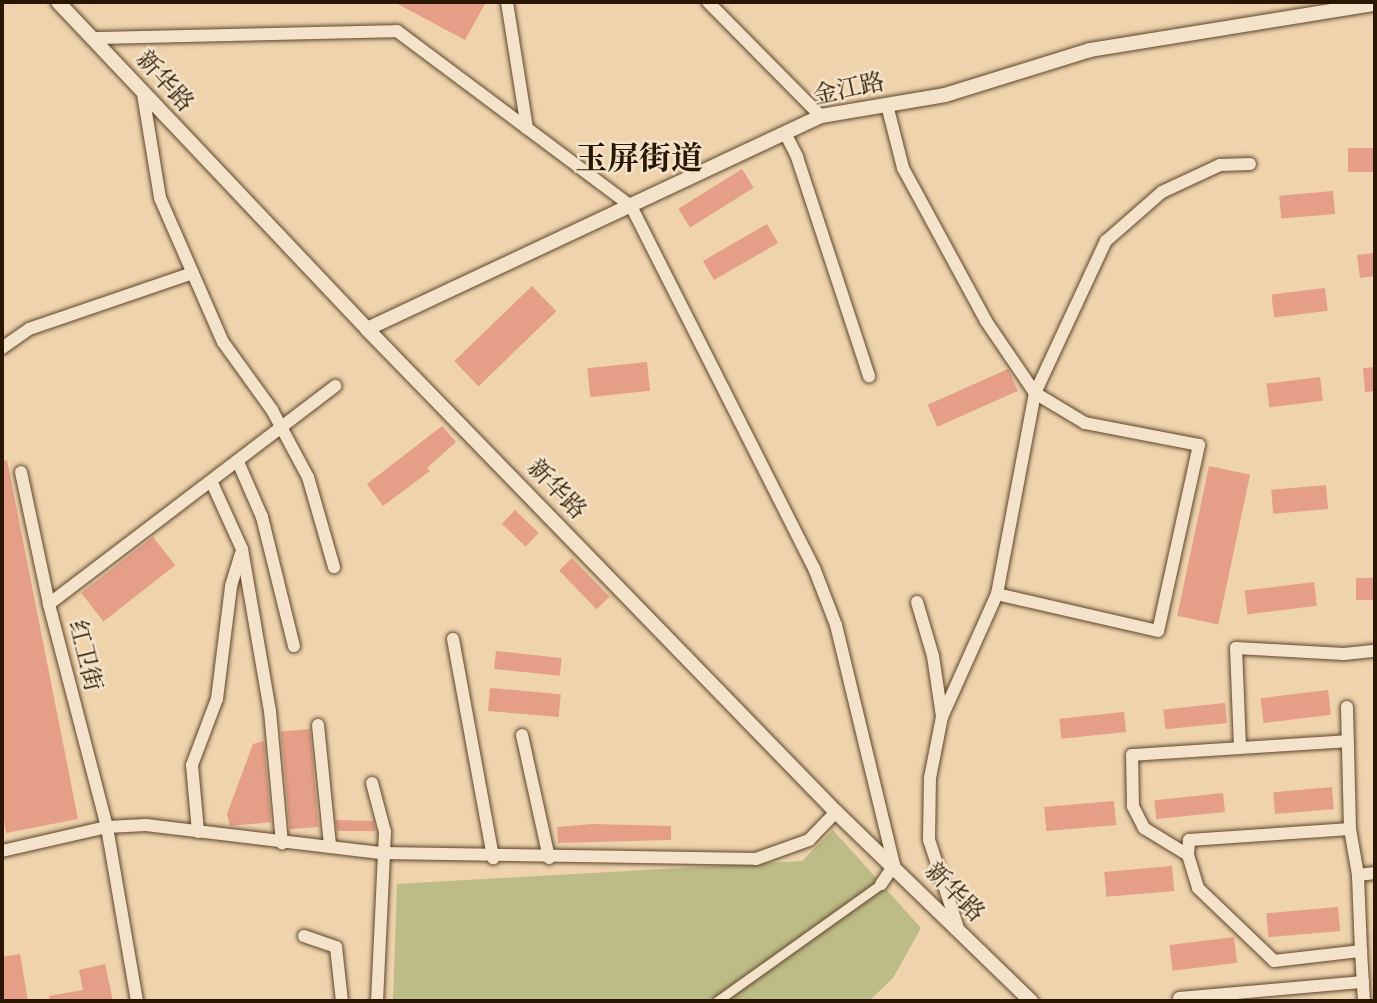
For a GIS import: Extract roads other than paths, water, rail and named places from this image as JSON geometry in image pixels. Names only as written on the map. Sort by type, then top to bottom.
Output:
[{"type":"street","name":"新华路","points":[[58,2],[367,329],[836,812],[1031,1001]]},
{"type":"street","points":[[507,2],[527,128]]},
{"type":"street","points":[[708,2],[821,116]]},
{"type":"street","name":"金江路","points":[[367,329],[821,116],[945,95],[1090,50],[1375,4]]},
{"type":"street","points":[[94,38],[397,31],[631,206],[814,568],[836,625],[894,866],[881,884],[717,1001]]},
{"type":"street","points":[[143,94],[160,198],[223,342],[280,428],[308,477],[334,567]]},
{"type":"street","points":[[887,105],[903,169],[986,321],[1035,393],[1085,423],[1199,446],[1158,631],[997,594]]},
{"type":"street","points":[[785,133],[797,157],[869,376]]},
{"type":"street","points":[[958,928],[929,840],[930,778],[942,717],[997,594],[1035,393],[1106,241],[1162,192],[1220,165],[1250,164]]},
{"type":"street","points":[[2,348],[29,330],[193,273]]},
{"type":"street","name":"红卫街","points":[[137,1001],[107,827],[49,604],[212,483],[335,386]]},
{"type":"street","points":[[238,462],[261,517],[294,646]]},
{"type":"street","points":[[21,472],[49,604]]},
{"type":"street","points":[[212,483],[242,549],[270,711],[282,843]]},
{"type":"street","points":[[198,832],[192,765],[217,699],[230,586],[242,549]]},
{"type":"street","points":[[917,602],[933,656],[942,717]]},
{"type":"street","points":[[453,639],[493,858]]},
{"type":"street","points":[[1240,747],[1236,648],[1344,654],[1375,651]]},
{"type":"street","points":[[1347,707],[1350,829],[1358,875],[1364,1001]]},
{"type":"street","points":[[317,725],[330,845]]},
{"type":"street","points":[[522,735],[549,858]]},
{"type":"street","points":[[1188,855],[1144,828],[1133,806],[1132,755],[1348,741]]},
{"type":"street","points":[[372,783],[385,832],[377,1001]]},
{"type":"street","points":[[2,851],[107,827],[146,825],[382,853],[493,858],[756,859],[809,840],[836,812]]},
{"type":"street","points":[[1350,829],[1189,840],[1188,855],[1198,888],[1274,961],[1361,951]]},
{"type":"street","points":[[1358,875],[1375,873]]},
{"type":"street","points":[[304,936],[337,947],[342,1001]]},
{"type":"street","points":[[1179,998],[1363,982]]},
{"type":"district","name":"玉屏街道","points":[[639,161]]}]
